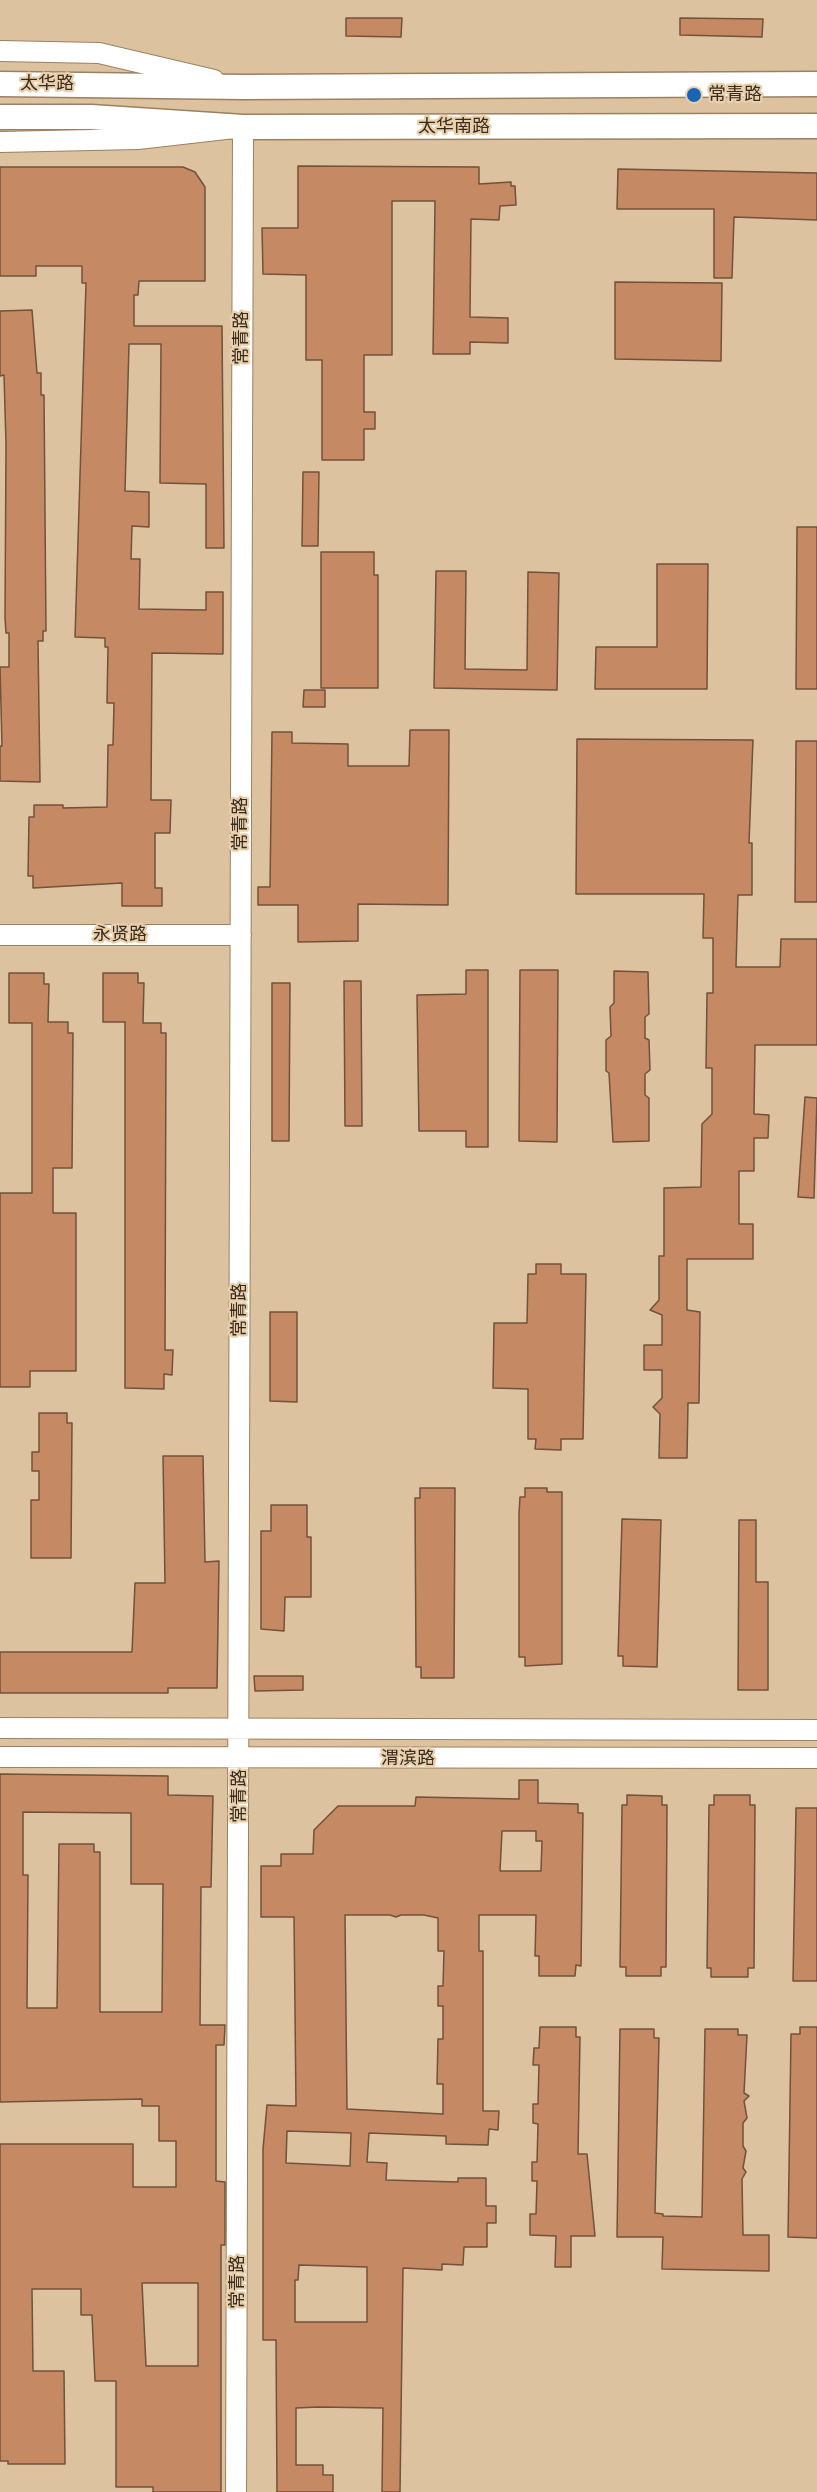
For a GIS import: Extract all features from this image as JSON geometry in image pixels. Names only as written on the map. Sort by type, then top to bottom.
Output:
[{"type":"main road","name":"太华路","points":[[0,84],[243,87]]},
{"type":"main road","points":[[243,87],[817,84]]},
{"type":"main road","name":"太华路","points":[[0,117],[91,117]]},
{"type":"main road","name":"太华南路","points":[[91,117],[243,127],[817,126]]},
{"type":"street","points":[[0,51],[99,53],[243,87]]},
{"type":"street","points":[[0,142],[138,139],[243,127]]},
{"type":"street","name":"常青路","points":[[236,2492],[240,1759],[243,127]]},
{"type":"street","name":"永贤路","points":[[0,935],[241,935]]},
{"type":"street","name":"渭滨路","points":[[0,1728],[817,1730]]},
{"type":"street","name":"渭滨路","points":[[0,1757],[817,1758]]},
{"type":"building","points":[[346,18],[402,18],[401,37],[346,36]]},
{"type":"building","points":[[680,18],[763,19],[762,37],[680,35]]},
{"type":"building","points":[[298,166],[479,167],[479,184],[511,182],[511,186],[515,186],[516,205],[500,206],[499,220],[471,219],[470,317],[508,318],[508,343],[470,342],[470,354],[433,354],[435,201],[392,201],[392,355],[364,355],[364,412],[375,412],[375,429],[364,429],[364,460],[322,460],[322,360],[306,360],[306,275],[263,274],[262,228],[298,228]]},
{"type":"building","points":[[0,167],[183,167],[195,172],[205,187],[205,281],[139,281],[138,295],[134,295],[134,326],[222,326],[224,548],[206,548],[206,484],[160,483],[161,344],[129,344],[125,491],[149,492],[149,527],[132,526],[131,559],[140,559],[139,609],[206,610],[206,592],[223,592],[223,654],[152,653],[151,800],[171,800],[170,833],[155,833],[155,888],[162,888],[162,906],[122,906],[122,883],[33,888],[33,876],[28,876],[29,817],[34,817],[34,805],[63,805],[63,808],[107,807],[108,745],[113,745],[114,703],[107,703],[108,647],[105,647],[105,638],[75,637],[86,283],[82,283],[82,266],[36,266],[36,276],[0,276]]},
{"type":"building","points":[[618,169],[817,173],[817,220],[734,217],[732,278],[714,278],[714,209],[617,209]]},
{"type":"building","points":[[615,282],[722,283],[721,361],[615,359]]},
{"type":"building","points":[[32,310],[37,373],[41,373],[41,395],[44,395],[46,631],[43,631],[43,641],[38,641],[40,782],[0,781],[0,746],[2,746],[0,667],[9,667],[9,633],[6,633],[5,618],[6,444],[4,375],[0,376],[0,311]]},
{"type":"building","points":[[303,472],[319,472],[318,546],[302,546]]},
{"type":"building","points":[[797,527],[817,527],[817,689],[796,689]]},
{"type":"building","points":[[321,552],[374,552],[374,575],[378,575],[378,688],[321,688]]},
{"type":"building","points":[[657,564],[708,564],[707,689],[595,689],[596,647],[657,647]]},
{"type":"building","points":[[436,571],[466,571],[465,669],[527,670],[528,572],[559,573],[557,690],[434,688]]},
{"type":"building","points":[[304,690],[325,690],[325,707],[303,707]]},
{"type":"building","points":[[410,730],[449,730],[448,905],[358,904],[358,941],[298,942],[298,905],[258,905],[258,887],[270,887],[272,732],[292,732],[292,743],[348,744],[348,766],[409,766]]},
{"type":"building","points":[[577,739],[753,740],[749,843],[752,843],[752,895],[738,895],[736,967],[780,967],[781,939],[817,939],[817,1045],[755,1045],[754,1114],[769,1115],[768,1138],[754,1138],[754,1171],[739,1171],[739,1224],[753,1224],[753,1259],[687,1259],[687,1310],[700,1312],[699,1403],[688,1403],[687,1458],[659,1458],[660,1414],[653,1407],[662,1398],[662,1370],[644,1370],[644,1345],[662,1345],[662,1315],[650,1310],[659,1300],[659,1256],[664,1256],[664,1188],[701,1187],[702,1124],[712,1114],[712,1068],[706,1068],[707,993],[713,993],[713,938],[703,938],[704,894],[576,894]]},
{"type":"building","points":[[796,741],[817,741],[817,902],[795,902]]},
{"type":"building","points":[[466,970],[488,970],[488,1147],[466,1147],[466,1131],[419,1131],[417,995],[466,994]]},
{"type":"building","points":[[520,970],[558,970],[557,1142],[519,1141]]},
{"type":"building","points":[[614,971],[648,972],[649,1014],[645,1017],[645,1038],[649,1040],[650,1070],[645,1074],[645,1095],[649,1098],[649,1141],[613,1142],[609,1073],[606,1071],[606,1040],[611,1036],[610,1007],[614,1003]]},
{"type":"building","points":[[9,973],[44,973],[44,984],[49,984],[48,1022],[68,1022],[68,1033],[73,1033],[72,1168],[53,1168],[53,1213],[76,1213],[76,1371],[30,1371],[30,1387],[0,1387],[0,1193],[32,1193],[32,1023],[9,1023]]},
{"type":"building","points":[[103,973],[138,973],[138,983],[144,983],[143,1023],[161,1023],[161,1033],[166,1033],[165,1350],[173,1350],[172,1375],[164,1374],[164,1389],[125,1388],[125,1022],[103,1022]]},
{"type":"building","points":[[344,981],[361,981],[362,1126],[345,1126]]},
{"type":"building","points":[[272,983],[290,983],[289,1141],[272,1141]]},
{"type":"building","points":[[805,1097],[817,1098],[814,1198],[798,1197]]},
{"type":"building","points":[[536,1264],[561,1264],[561,1274],[586,1274],[583,1439],[561,1439],[561,1450],[535,1449],[536,1439],[528,1439],[528,1389],[493,1388],[494,1323],[527,1323],[528,1274],[536,1274]]},
{"type":"building","points":[[270,1312],[297,1312],[297,1402],[270,1401]]},
{"type":"building","points":[[39,1413],[67,1413],[67,1423],[72,1423],[71,1558],[31,1558],[31,1500],[39,1500],[39,1471],[32,1471],[32,1452],[39,1452]]},
{"type":"building","points":[[163,1456],[203,1456],[205,1562],[219,1561],[217,1688],[168,1688],[168,1693],[0,1693],[0,1652],[132,1652],[135,1583],[165,1583]]},
{"type":"building","points":[[420,1488],[455,1488],[454,1678],[421,1678],[421,1667],[416,1667],[415,1498],[420,1498]]},
{"type":"building","points":[[525,1488],[547,1488],[547,1492],[562,1492],[562,1664],[525,1666],[525,1657],[519,1657],[519,1514],[520,1497],[525,1497]]},
{"type":"building","points":[[271,1505],[307,1505],[307,1537],[311,1537],[311,1597],[285,1597],[284,1631],[261,1629],[261,1531],[271,1531]]},
{"type":"building","points":[[622,1519],[661,1520],[657,1667],[623,1666],[623,1656],[618,1656]]},
{"type":"building","points":[[739,1520],[756,1520],[756,1582],[768,1582],[768,1690],[738,1690]]},
{"type":"building","points":[[254,1676],[303,1676],[303,1690],[255,1691]]},
{"type":"building","points":[[0,1774],[168,1776],[168,1795],[213,1796],[211,1887],[201,1887],[200,2025],[225,2025],[224,2045],[216,2045],[216,2181],[225,2182],[225,2245],[221,2245],[221,2492],[153,2492],[153,2487],[116,2487],[116,2381],[95,2381],[92,2315],[81,2315],[81,2289],[32,2289],[33,2371],[64,2371],[65,2464],[8,2464],[8,2461],[0,2461],[0,2144],[133,2144],[133,2187],[176,2187],[176,2141],[159,2141],[159,2106],[142,2106],[142,2099],[0,2102]],"holes":[[[23,1812],[131,1813],[131,1884],[163,1884],[162,2012],[100,2012],[100,1852],[94,1852],[94,1844],[59,1844],[57,2008],[27,2008],[28,1875],[23,1875]],[[142,2283],[198,2283],[198,2366],[146,2366]]]},
{"type":"building","points":[[519,1780],[538,1780],[538,1803],[578,1804],[578,1813],[583,1813],[581,1966],[576,1965],[575,1976],[539,1976],[539,1956],[535,1956],[536,1915],[479,1915],[479,1951],[483,1951],[483,2111],[499,2111],[498,2130],[489,2129],[488,2145],[446,2144],[446,2136],[369,2133],[367,2162],[387,2163],[386,2180],[458,2182],[458,2178],[486,2178],[486,2206],[496,2206],[496,2223],[487,2223],[487,2247],[464,2247],[463,2265],[442,2264],[442,2270],[403,2268],[400,2492],[382,2492],[383,2408],[318,2407],[296,2408],[296,2465],[323,2465],[323,2475],[333,2475],[333,2492],[277,2492],[276,2340],[263,2340],[263,2149],[267,2105],[296,2106],[294,1917],[261,1917],[261,1866],[281,1866],[281,1854],[313,1854],[314,1830],[338,1806],[415,1806],[416,1797],[519,1799]],"holes":[[[502,1831],[536,1831],[536,1841],[542,1841],[541,1871],[500,1871]],[[345,1915],[396,1917],[424,1915],[438,1918],[438,1951],[444,1951],[443,1986],[438,1986],[438,2006],[443,2006],[443,2039],[438,2039],[437,2084],[443,2084],[443,2114],[347,2109]],[[287,2131],[351,2133],[350,2166],[286,2163]],[[299,2265],[367,2267],[367,2322],[295,2322],[295,2280],[298,2280]]]},
{"type":"building","points":[[627,1795],[662,1796],[662,1805],[667,1805],[666,1967],[661,1967],[661,1976],[626,1976],[626,1967],[620,1967],[622,1805],[627,1805]]},
{"type":"building","points":[[714,1795],[750,1795],[750,1805],[755,1805],[754,1968],[748,1968],[748,1977],[711,1977],[711,1968],[707,1968],[709,1805],[714,1805]]},
{"type":"building","points":[[796,1808],[817,1808],[817,1981],[793,1981]]},
{"type":"building","points":[[540,2027],[576,2027],[576,2037],[580,2037],[578,2154],[587,2154],[595,2236],[571,2236],[571,2267],[555,2267],[556,2236],[530,2235],[530,2214],[536,2214],[537,2181],[532,2181],[532,2162],[537,2162],[538,2124],[533,2123],[533,2104],[538,2104],[539,2065],[533,2065],[534,2048],[539,2048]]},
{"type":"building","points":[[800,2027],[817,2027],[817,2238],[788,2237],[791,2034],[800,2034]]},
{"type":"building","points":[[620,2029],[654,2029],[654,2038],[659,2038],[655,2213],[663,2214],[663,2216],[702,2217],[705,2029],[738,2029],[738,2035],[747,2035],[744,2093],[749,2096],[744,2101],[747,2118],[743,2123],[743,2146],[746,2151],[743,2168],[746,2172],[742,2179],[743,2235],[769,2235],[769,2271],[662,2269],[663,2237],[617,2237]]},
{"type":"place","name":"常青路","points":[[694,95]]}]
